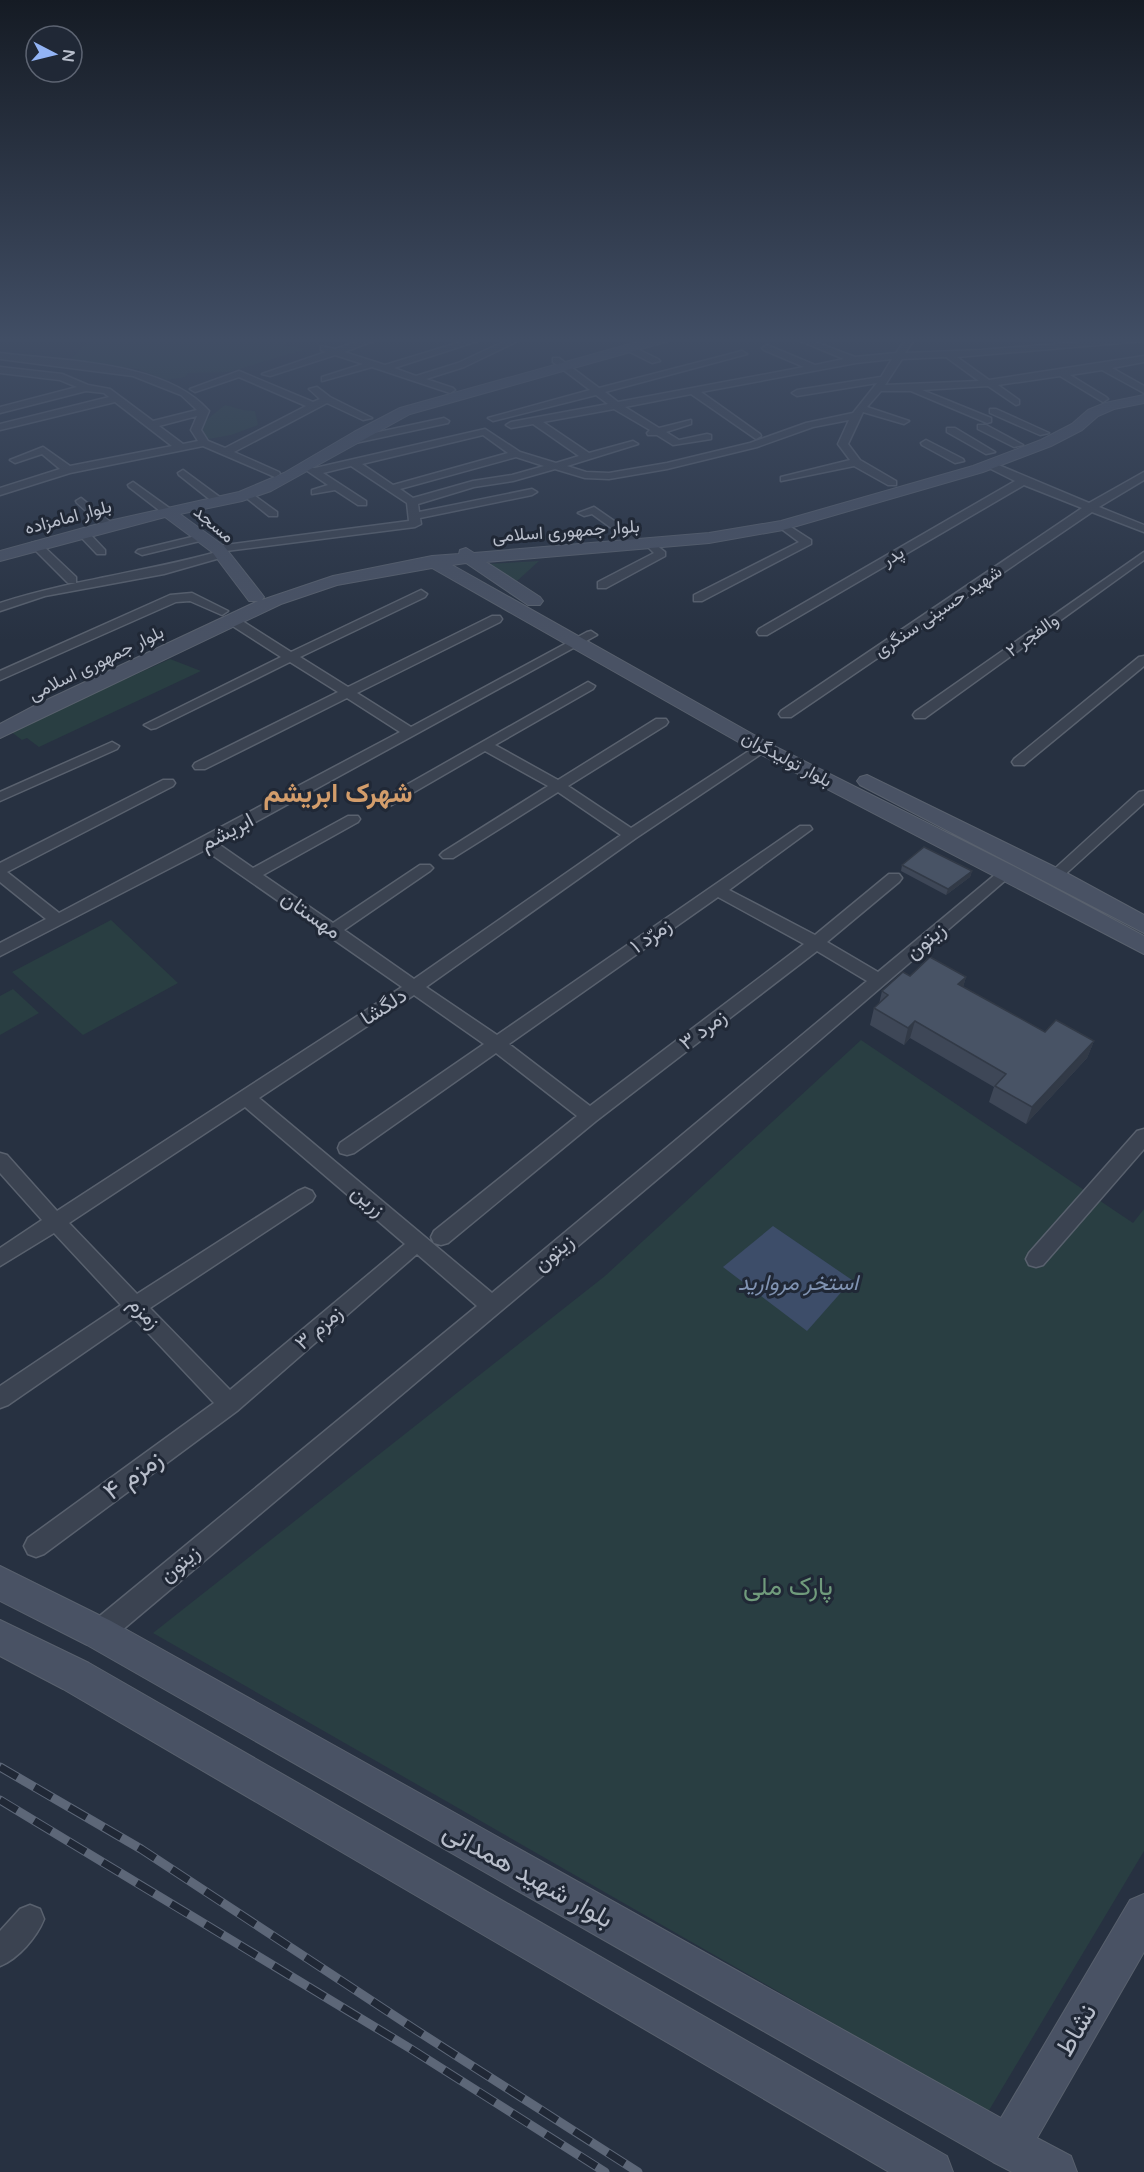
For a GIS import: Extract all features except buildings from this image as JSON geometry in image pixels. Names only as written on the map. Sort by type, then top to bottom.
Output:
[{"type":"main road","name":"بلوار امامزاده","points":[[217,501],[224,495],[275,474],[334,438]]},
{"type":"main road","name":"بلوار امامزاده","points":[[0,556],[109,526],[248,494],[309,470],[352,438]]},
{"type":"main road","name":"بلوار جمهوری اسلامی","points":[[1001,467],[1018,445],[1032,438]]},
{"type":"main road","name":"بلوار جمهوری اسلامی","points":[[466,553],[594,549],[651,544],[709,538],[783,525],[1001,467],[1055,438]]},
{"type":"main road","name":"بلوار جمهوری اسلامی","points":[[227,616],[255,597],[344,568],[466,553],[632,538],[779,516],[892,483],[958,460],[1001,467]]},
{"type":"main road","name":"مسجد","points":[[168,512],[220,551],[255,597]]},
{"type":"main road","points":[[537,602],[530,590],[532,576],[553,558],[594,549]]},
{"type":"main road","name":"بلوار تولیدگران","points":[[466,553],[537,602],[584,639],[764,748],[1007,872],[1144,946]]},
{"type":"main road","name":"بلوار جمهوری اسلامی","points":[[0,718],[37,706],[227,616],[333,580],[429,558]]},
{"type":"main road","name":"بلوار تولیدگران","points":[[429,558],[584,639],[1055,876],[1144,925]]},
{"type":"main road","name":"بلوار جمهوری اسلامی","points":[[0,732],[37,706]]},
{"type":"main road","name":"بلوار شهید همدانی","points":[[0,1582],[99,1633],[1055,2172]]},
{"type":"main road","points":[[0,1636],[76,1676],[931,2172]]},
{"type":"main road","name":"نشاط","points":[[1008,2146],[1144,1914]]},
{"type":"street","points":[[168,438],[181,448]]},
{"type":"street","points":[[201,438],[204,443],[224,453],[275,474]]},
{"type":"street","points":[[224,453],[252,438]]},
{"type":"street","points":[[346,442],[363,438]]},
{"type":"street","points":[[309,470],[355,464],[459,438]]},
{"type":"street","points":[[494,438],[516,454],[585,475],[609,476],[667,466],[772,438]]},
{"type":"street","points":[[560,438],[586,456]]},
{"type":"street","points":[[666,438],[677,443],[700,438]]},
{"type":"street","points":[[846,438],[843,444],[856,462],[892,483]]},
{"type":"street","points":[[962,438],[1001,467],[1094,505],[1144,529]]},
{"type":"street","points":[[1010,438],[1018,445]]},
{"type":"street","points":[[0,492],[68,470],[204,443]]},
{"type":"street","points":[[926,443],[958,460]]},
{"type":"street","points":[[411,502],[473,484],[513,478],[633,444]]},
{"type":"street","points":[[15,460],[43,450],[68,470]]},
{"type":"street","points":[[393,488],[516,454]]},
{"type":"street","points":[[785,479],[856,462]]},
{"type":"street","points":[[355,464],[411,502],[415,520]]},
{"type":"street","name":"پدر","points":[[763,632],[1001,467]]},
{"type":"street","points":[[309,470],[362,503]]},
{"type":"street","points":[[183,473],[217,501]]},
{"type":"street","name":"شهید حسینی سنگری","points":[[786,714],[1094,505],[1144,475]]},
{"type":"street","points":[[132,485],[168,512]]},
{"type":"street","points":[[316,492],[338,486]]},
{"type":"street","points":[[0,607],[43,593],[164,570],[220,551],[415,520],[532,492]]},
{"type":"street","points":[[248,494],[273,514]]},
{"type":"street","points":[[81,501],[109,526]]},
{"type":"street","points":[[1094,505],[1144,518]]},
{"type":"street","points":[[584,513],[594,510],[632,538]]},
{"type":"street","points":[[698,598],[807,542],[783,525]]},
{"type":"street","points":[[83,533],[101,552]]},
{"type":"street","points":[[142,552],[204,537]]},
{"type":"street","points":[[602,585],[661,554],[651,544]]},
{"type":"street","points":[[36,545],[72,580]]},
{"type":"street","name":"والفجر ۲","points":[[920,715],[1144,555]]},
{"type":"street","points":[[151,725],[421,594]]},
{"type":"street","points":[[0,676],[174,598],[192,597],[227,616],[290,659],[411,733]]},
{"type":"street","points":[[200,766],[496,619]]},
{"type":"street","name":"ابریشم","points":[[0,950],[206,843],[584,639]]},
{"type":"street","points":[[1019,762],[1144,660]]},
{"type":"street","points":[[0,661],[14,670]]},
{"type":"street","points":[[385,803],[588,686]]},
{"type":"street","points":[[448,855],[661,722]]},
{"type":"street","points":[[484,745],[557,785],[632,835]]},
{"type":"street","points":[[0,797],[112,746]]},
{"type":"street","name":"دلگشا","points":[[0,1258],[414,987],[632,835],[764,748]]},
{"type":"street","points":[[56,919],[0,872],[168,783]]},
{"type":"street","points":[[1055,876],[1144,795]]},
{"type":"street","points":[[254,874],[353,819]]},
{"type":"street","name":"زمرّد ۱","points":[[347,1148],[805,829]]},
{"type":"street","name":"مهستان","points":[[206,843],[497,1044],[590,1116]]},
{"type":"street","points":[[333,930],[424,868]]},
{"type":"street","name":"زیتون","points":[[99,1633],[679,1150],[1007,872]]},
{"type":"street","name":"زمرد ۳","points":[[441,1237],[590,1116],[816,943],[894,878]]},
{"type":"street","points":[[717,890],[816,943],[878,980]]},
{"type":"street","name":"زرین","points":[[246,1097],[491,1305]]},
{"type":"street","points":[[1036,1259],[1144,1136]]},
{"type":"street","name":"زمزم","points":[[0,1160],[55,1224],[137,1305],[230,1404]]},
{"type":"street","points":[[0,1398],[137,1305],[305,1196]]},
{"type":"street","name":"زمزم ۳","points":[[230,1404],[408,1251]]},
{"type":"street","name":"زمزم ۴","points":[[36,1546],[230,1404]]},
{"type":"street","points":[[0,1952],[30,1919]]},
{"type":"green space","points":[[539,561],[517,581],[487,564]]},
{"type":"green space","points":[[170,659],[201,671],[39,747],[27,738],[22,740],[10,731]]},
{"type":"green space","points":[[111,920],[178,983],[83,1035],[12,972]]},
{"type":"green space","points":[[13,989],[39,1013],[0,1035],[0,996]]},
{"type":"green space","name":"پارک ملی","points":[[861,1040],[1133,1223],[1144,1209],[1144,1851],[988,2112],[153,1633],[605,1276]]},
{"type":"water","name":"استخر مروارید","points":[[773,1226],[852,1280],[807,1331],[723,1267]]},
{"type":"railway","points":[[0,1767],[141,1849],[416,2030],[638,2172]]},
{"type":"railway","points":[[0,1800],[411,2049],[605,2172]]},
{"type":"district","name":"شهرک ابریشم","points":[[338,793]]}]
